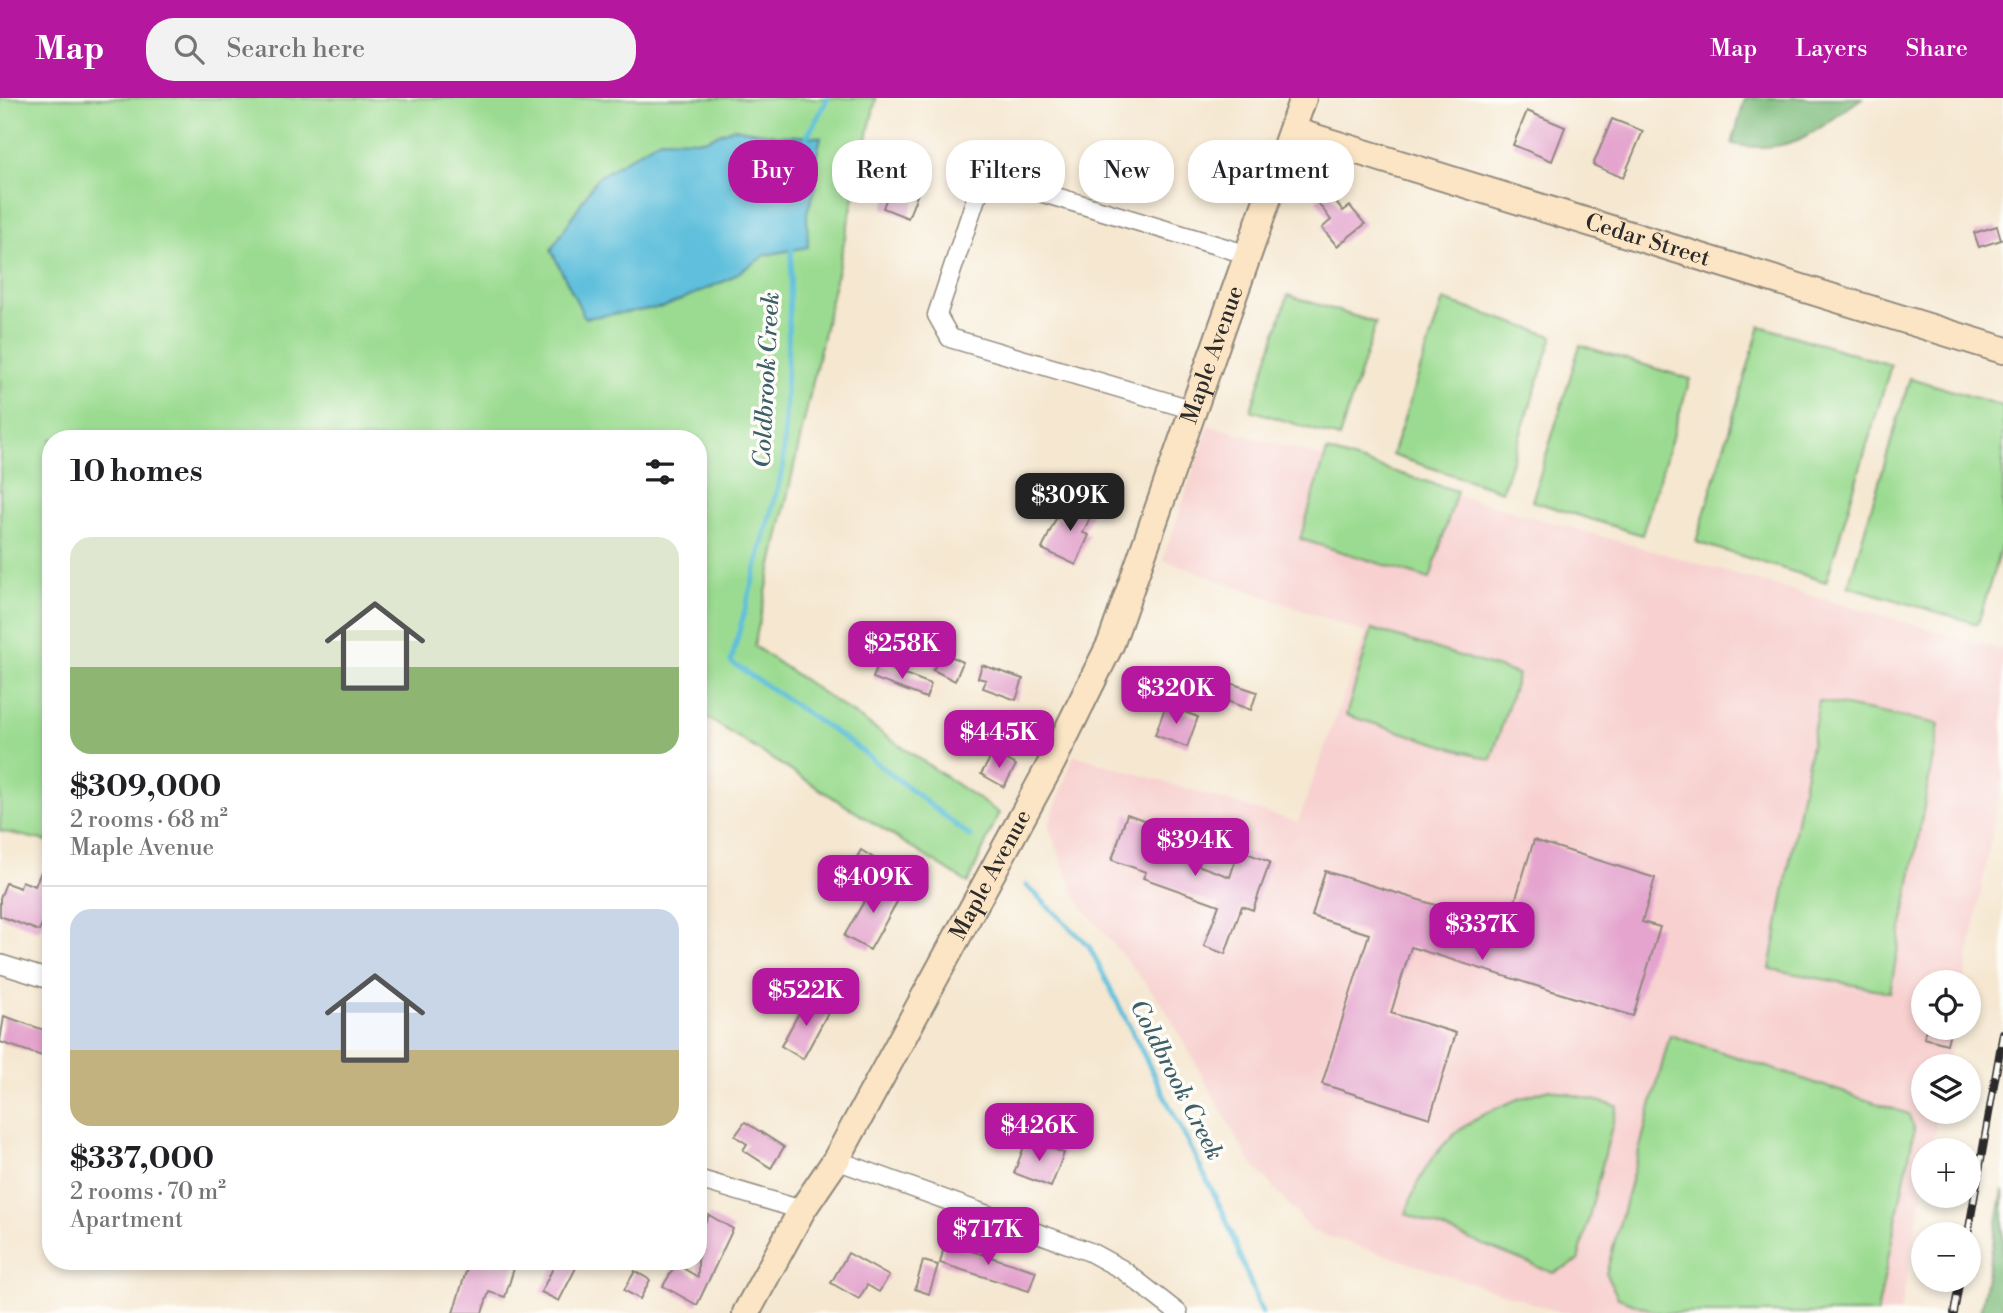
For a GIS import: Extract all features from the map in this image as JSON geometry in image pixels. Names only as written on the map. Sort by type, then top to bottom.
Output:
[{"type":"main road","name":"Maple Avenue","points":[[746,1313],[802,1210],[836,1160],[1052,762],[1111,643],[1303,98]]},
{"type":"main road","name":"Cedar Street","points":[[1293,131],[2003,350]]},
{"type":"street","points":[[1194,410],[950,338],[937,315],[976,198],[983,186],[1000,180],[1249,255]]},
{"type":"street","points":[[0,964],[42,977]]},
{"type":"street","points":[[836,1160],[1090,1252],[1123,1270],[1178,1313]]},
{"type":"street","points":[[707,1182],[802,1210]]},
{"type":"shaded area","points":[[1209,425],[2003,650],[2003,775],[1966,970],[1911,970],[1911,1040],[1952,1040],[1949,1054],[1911,1054],[1911,1124],[1936,1124],[1933,1138],[1911,1138],[1911,1208],[1920,1208],[1917,1222],[1911,1222],[1911,1256],[1900,1313],[1563,1313],[1312,1231],[1249,1160],[1163,1005],[1077,900],[1048,826],[1074,755],[1298,822],[1366,633],[1163,560]]},
{"type":"green space","points":[[0,98],[876,98],[867,140],[832,140],[832,203],[853,203],[754,646],[999,813],[968,883],[707,718],[707,430],[42,430],[42,840],[0,831]]},
{"type":"green space","points":[[1745,98],[1862,98],[1802,138],[1772,147],[1753,147],[1732,144]]},
{"type":"green space","points":[[1288,295],[1376,323],[1339,438],[1251,410]]},
{"type":"green space","points":[[1443,300],[1553,336],[1502,491],[1392,455]]},
{"type":"green space","points":[[1760,326],[1891,365],[1826,582],[1696,542]]},
{"type":"green space","points":[[1580,345],[1690,379],[1642,535],[1532,501]]},
{"type":"green space","points":[[1910,378],[2003,406],[2003,540],[1978,624],[1848,586]]},
{"type":"green space","points":[[1327,451],[1457,491],[1430,579],[1300,539]]},
{"type":"green space","points":[[1372,629],[1518,674],[1491,760],[1346,715]]},
{"type":"green space","points":[[1819,701],[1939,724],[1890,992],[1770,969]]},
{"type":"green space","points":[[1670,1035],[1909,1114],[1914,1132],[1877,1313],[1659,1313],[1618,1298],[1606,1274]]},
{"type":"green space","points":[[1549,1089],[1617,1106],[1578,1261],[1553,1273],[1406,1214],[1428,1165],[1442,1146],[1459,1131],[1499,1107]]},
{"type":"green space","points":[[2003,1190],[2003,1313],[1980,1313]]},
{"type":"water","points":[[734,128],[776,135],[821,137],[818,149],[818,140],[728,140],[728,203],[810,203],[807,212],[808,247],[766,255],[727,280],[664,307],[585,318],[551,250],[597,178],[660,139],[704,140]]},
{"type":"building","points":[[1527,111],[1565,127],[1552,161],[1513,145]]},
{"type":"building","points":[[1612,119],[1643,131],[1623,178],[1593,165]]},
{"type":"building","points":[[885,203],[914,203],[908,218],[883,208]]},
{"type":"building","points":[[1318,203],[1337,203],[1343,211],[1350,206],[1365,224],[1337,246],[1322,228],[1331,220]]},
{"type":"building","points":[[1997,226],[2001,240],[1979,247],[1974,233]]},
{"type":"building","points":[[1076,497],[1095,506],[1083,533],[1089,535],[1076,565],[1042,549],[1057,516],[1065,520]]},
{"type":"building","points":[[942,652],[963,662],[955,681],[933,670]]},
{"type":"building","points":[[878,664],[931,684],[926,698],[873,678]]},
{"type":"building","points":[[982,665],[1023,679],[1016,700],[983,688],[986,680],[978,678]]},
{"type":"building","points":[[1230,683],[1257,692],[1251,710],[1224,700]]},
{"type":"building","points":[[1166,705],[1198,717],[1187,747],[1155,735]]},
{"type":"building","points":[[994,752],[1016,765],[1004,787],[981,774]]},
{"type":"building","points":[[1127,814],[1155,824],[1148,847],[1230,877],[1239,850],[1270,862],[1253,910],[1242,906],[1225,954],[1204,946],[1219,905],[1143,878],[1146,872],[1112,860]]},
{"type":"building","points":[[1534,840],[1655,878],[1642,922],[1660,927],[1633,1016],[1411,947],[1391,1013],[1456,1033],[1430,1118],[1322,1084],[1369,934],[1312,916],[1325,871],[1507,927]]},
{"type":"building","points":[[861,850],[877,860],[867,878],[850,869]]},
{"type":"building","points":[[42,872],[42,924],[39,931],[0,916],[0,898],[6,883],[20,888],[22,881],[35,886]]},
{"type":"building","points":[[877,879],[902,893],[870,950],[844,936]]},
{"type":"building","points":[[808,996],[830,1009],[803,1059],[781,1046]]},
{"type":"building","points":[[4,1016],[42,1029],[42,1056],[0,1042]]},
{"type":"building","points":[[1932,1040],[1948,1040],[1947,1044]]},
{"type":"building","points":[[745,1122],[784,1147],[771,1168],[743,1150],[747,1144],[735,1136]]},
{"type":"building","points":[[1027,1139],[1064,1153],[1051,1187],[1014,1173]]},
{"type":"building","points":[[709,1215],[733,1229],[697,1305],[663,1286],[672,1270],[686,1270],[698,1277],[698,1270],[707,1270]]},
{"type":"building","points":[[945,1243],[1036,1271],[1029,1291],[940,1263]]},
{"type":"building","points":[[848,1253],[889,1276],[879,1292],[867,1285],[859,1299],[831,1283]]},
{"type":"building","points":[[923,1261],[938,1265],[929,1294],[915,1289]]},
{"type":"building","points":[[466,1270],[513,1270],[505,1297],[489,1292],[482,1313],[453,1313]]},
{"type":"building","points":[[552,1270],[575,1270],[559,1301],[541,1292]]},
{"type":"building","points":[[635,1271],[650,1280],[640,1299],[624,1290]]},
{"type":"waterway","name":"Coldbrook Creek","points":[[805,140],[828,98]]},
{"type":"waterway","name":"Coldbrook Creek","points":[[792,245],[783,467],[731,662],[854,745],[971,837]]},
{"type":"waterway","name":"Coldbrook Creek","points":[[1026,885],[1089,946],[1223,1212],[1262,1313]]},
{"type":"railway","points":[[1970,1222],[2003,1033]]},
{"type":"railway","points":[[1954,1313],[1958,1292]]}]
